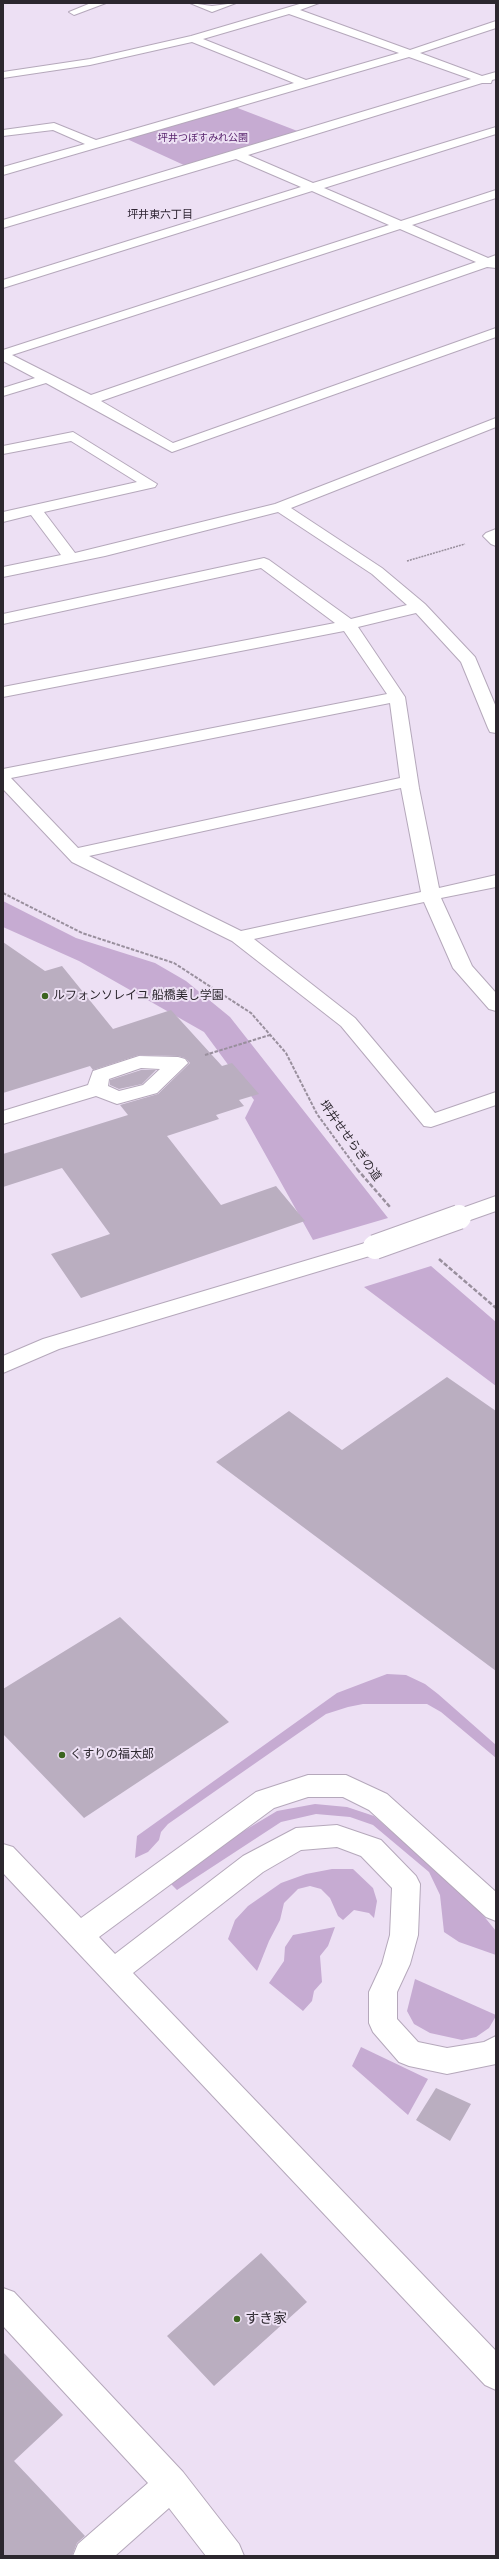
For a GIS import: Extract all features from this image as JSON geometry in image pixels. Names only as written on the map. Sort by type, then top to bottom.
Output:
[{"type":"street","points":[[74,12],[102,3]]},
{"type":"street","points":[[195,3],[212,9],[231,3]]},
{"type":"street","points":[[3,75],[90,62],[192,39],[292,11],[314,3]]},
{"type":"street","points":[[292,11],[496,85]]},
{"type":"street","points":[[3,171],[410,53],[496,24]]},
{"type":"street","points":[[192,39],[304,83]]},
{"type":"street","points":[[3,224],[237,155],[496,75]]},
{"type":"street","points":[[3,133],[54,126],[95,144]]},
{"type":"street","points":[[3,284],[496,130]]},
{"type":"street","points":[[237,155],[401,226],[493,263]]},
{"type":"street","points":[[3,355],[496,194]]},
{"type":"street","points":[[90,400],[493,263]]},
{"type":"street","points":[[3,355],[90,400],[172,448],[496,332]]},
{"type":"street","points":[[3,392],[48,378]]},
{"type":"street","points":[[3,572],[70,558],[280,507],[496,422]]},
{"type":"street","points":[[3,450],[73,436],[150,484],[3,517]]},
{"type":"street","points":[[280,507],[377,571],[419,607],[469,660],[496,728]]},
{"type":"street","points":[[35,510],[70,558]]},
{"type":"street","points":[[3,619],[264,563],[348,625],[397,697],[409,781],[431,896],[463,968],[496,1005]]},
{"type":"street","points":[[3,692],[348,625],[419,607]]},
{"type":"street","points":[[3,774],[397,697]]},
{"type":"street","points":[[3,779],[78,858],[239,937],[348,1022],[431,1121],[496,1098]]},
{"type":"street","points":[[74,854],[409,781]]},
{"type":"street","points":[[239,937],[496,881]]},
{"type":"street","points":[[97,1089],[100,1075],[139,1062],[178,1063]]},
{"type":"street","points":[[3,1118],[97,1089],[117,1098],[150,1089],[178,1063]]},
{"type":"street","points":[[3,1365],[51,1344],[375,1247],[496,1203]]},
{"type":"street","points":[[78,1936],[265,1800],[308,1786],[346,1786],[378,1802],[496,1909]]},
{"type":"street","points":[[114,1972],[253,1864],[296,1839],[337,1836],[371,1848],[406,1884],[404,1935],[396,1964],[383,1992],[383,2023],[408,2053],[447,2062],[492,2052],[496,2049]]},
{"type":"street","points":[[3,1855],[78,1936],[496,2374]]},
{"type":"street","points":[[7,2315],[171,2484],[227,2556]]},
{"type":"street","points":[[90,2556],[171,2484]]},
{"type":"path","points":[[404,562],[494,537]]},
{"type":"path","name":"坪井せせらぎの道","points":[[3,893],[82,933],[130,947],[174,963],[251,1013],[286,1053],[317,1114],[365,1180],[392,1209]]},
{"type":"path","points":[[178,1063],[270,1035]]},
{"type":"path","points":[[436,1255],[496,1308]]},
{"type":"green space","name":"坪井つぼすみれ公園","points":[[235,107],[300,132],[186,166],[127,139]]},
{"type":"green space","points":[[3,901],[76,938],[155,963],[186,981],[230,1017],[388,1218],[313,1240],[245,1118],[254,1100],[204,1032],[79,961],[3,927]]},
{"type":"green space","points":[[431,1266],[496,1322],[496,1386],[364,1287]]},
{"type":"green space","points":[[387,1674],[406,1675],[425,1684],[438,1694],[496,1745],[496,1758],[441,1712],[427,1704],[363,1704],[348,1707],[326,1714],[168,1824],[161,1832],[159,1840],[148,1852],[135,1858],[137,1836],[337,1693]]},
{"type":"green space","points":[[315,1804],[347,1807],[374,1816],[471,1901],[496,1931],[496,1955],[459,1942],[444,1932],[440,1895],[429,1872],[373,1825],[350,1817],[316,1814],[281,1822],[177,1890],[168,1881],[172,1874],[277,1811]]},
{"type":"green space","points":[[332,1869],[353,1869],[373,1888],[377,1901],[374,1918],[369,1913],[354,1910],[343,1920],[338,1916],[330,1898],[321,1889],[310,1886],[298,1889],[284,1903],[280,1920],[269,1941],[257,1971],[228,1939],[235,1920],[248,1906],[281,1883],[306,1874]]},
{"type":"green space","points":[[335,1927],[328,1946],[320,1956],[322,1982],[314,1991],[312,2001],[303,2011],[269,1983],[284,1961],[285,1947],[293,1935]]},
{"type":"green space","points":[[415,1979],[496,2016],[489,2028],[476,2037],[462,2040],[430,2033],[414,2024],[407,2011]]},
{"type":"green space","points":[[361,2047],[428,2079],[408,2115],[352,2066]]},
{"type":"building","points":[[3,942],[45,971],[62,966],[113,1029],[171,1010],[222,1066],[232,1063],[259,1094],[239,1100],[244,1106],[216,1115],[219,1119],[167,1136],[221,1205],[276,1186],[305,1221],[81,1298],[51,1254],[110,1234],[62,1168],[3,1187],[3,1154],[128,1115],[120,1105],[158,1094],[190,1063],[185,1058],[178,1056],[139,1055],[93,1070],[90,1066],[3,1093]]},
{"type":"building","points":[[141,1070],[156,1070],[142,1084],[119,1089],[110,1085],[110,1080]]},
{"type":"building","points":[[447,1377],[496,1411],[496,1671],[216,1462],[289,1411],[342,1450]]},
{"type":"building","points":[[120,1617],[229,1722],[84,1818],[3,1734],[3,1689]]},
{"type":"building","points":[[436,2088],[471,2104],[450,2141],[416,2120]]},
{"type":"building","name":"すき家","points":[[261,2253],[307,2302],[214,2386],[167,2336]]},
{"type":"building","points":[[3,2352],[63,2415],[14,2461],[85,2536],[77,2543],[72,2556],[3,2556]]},
{"type":"place","name":"ルフォンソレイユ 船橋美し学園","points":[[45,996]]},
{"type":"place","name":"くすりの福太郎","points":[[62,1755]]},
{"type":"place","name":"すき家","points":[[237,2319]]},
{"type":"district","name":"坪井東六丁目","points":[[160,215]]}]
